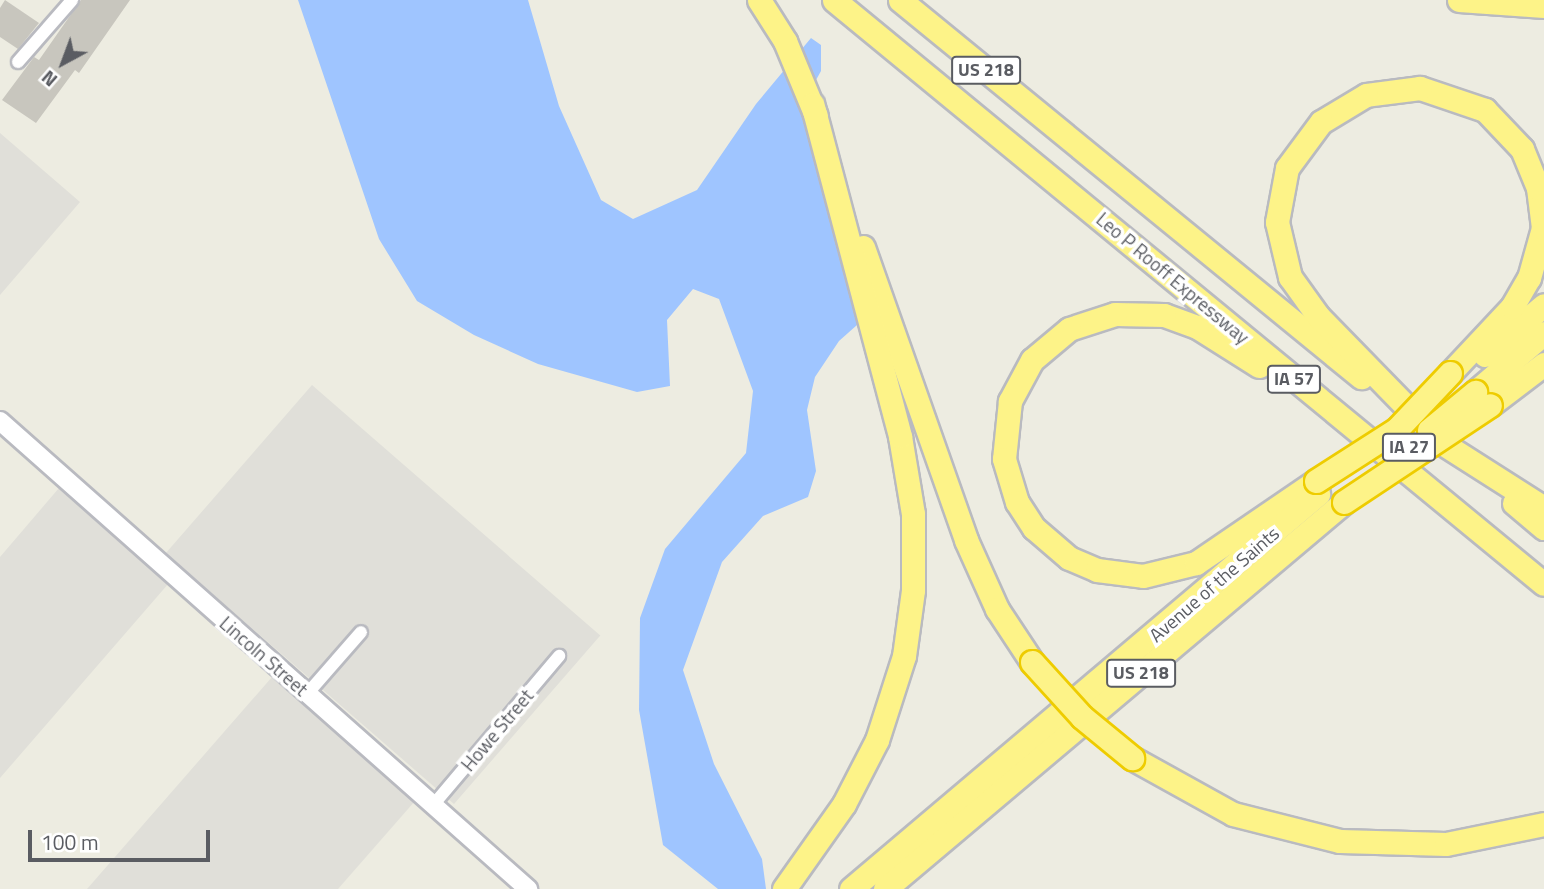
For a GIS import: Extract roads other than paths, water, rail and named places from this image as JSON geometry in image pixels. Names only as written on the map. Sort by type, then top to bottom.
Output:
[{"type":"highway","name":"Leo P Rooff Expressway","points":[[834,0],[1046,171],[1544,584]]},
{"type":"highway","name":"US 218","points":[[900,0],[1442,443],[1544,508]]},
{"type":"highway","points":[[1459,0],[1544,6]]},
{"type":"highway","points":[[764,7],[812,104],[914,394],[985,585],[1032,662],[1082,717],[1132,758],[1233,814],[1340,841],[1446,844],[1544,824]]},
{"type":"highway","points":[[1468,387],[1529,278],[1543,228],[1538,188],[1522,149],[1485,110],[1420,88],[1366,95],[1321,122],[1287,167],[1278,203],[1282,258],[1309,306],[1442,443],[1544,528]]},
{"type":"highway","points":[[784,889],[844,804],[877,740],[904,656],[913,590],[913,514],[891,401],[812,104]]},
{"type":"highway","name":"Avenue of the Saints","points":[[851,889],[930,836],[1344,502],[1468,387],[1544,305]]},
{"type":"highway","points":[[1321,484],[1196,562],[1161,573],[1113,574],[1069,558],[1025,514],[1007,473],[1006,414],[1024,372],[1056,338],[1098,317],[1144,312],[1197,327],[1349,425]]},
{"type":"highway","name":"Avenue of the Saints","points":[[885,889],[930,836],[1321,484],[1396,429],[1468,387],[1544,333]]},
{"type":"highway","points":[[1468,387],[1544,364]]},
{"type":"main road","name":"Lincoln Street","points":[[0,421],[528,889]]},
{"type":"street","points":[[19,62],[72,0]]},
{"type":"street","points":[[307,694],[361,632]]},
{"type":"street","name":"Howe Street","points":[[434,804],[559,656]]},
{"type":"water","points":[[298,0],[528,0],[559,106],[601,200],[633,219],[697,190],[756,104],[811,38],[821,45],[821,71],[800,109],[854,297],[857,325],[839,341],[815,377],[807,410],[816,471],[808,497],[763,516],[722,562],[683,670],[714,764],[762,859],[766,889],[718,889],[663,845],[639,710],[640,618],[665,549],[746,453],[753,391],[719,299],[693,289],[667,320],[670,386],[637,392],[538,364],[474,335],[417,301],[379,239]]}]
